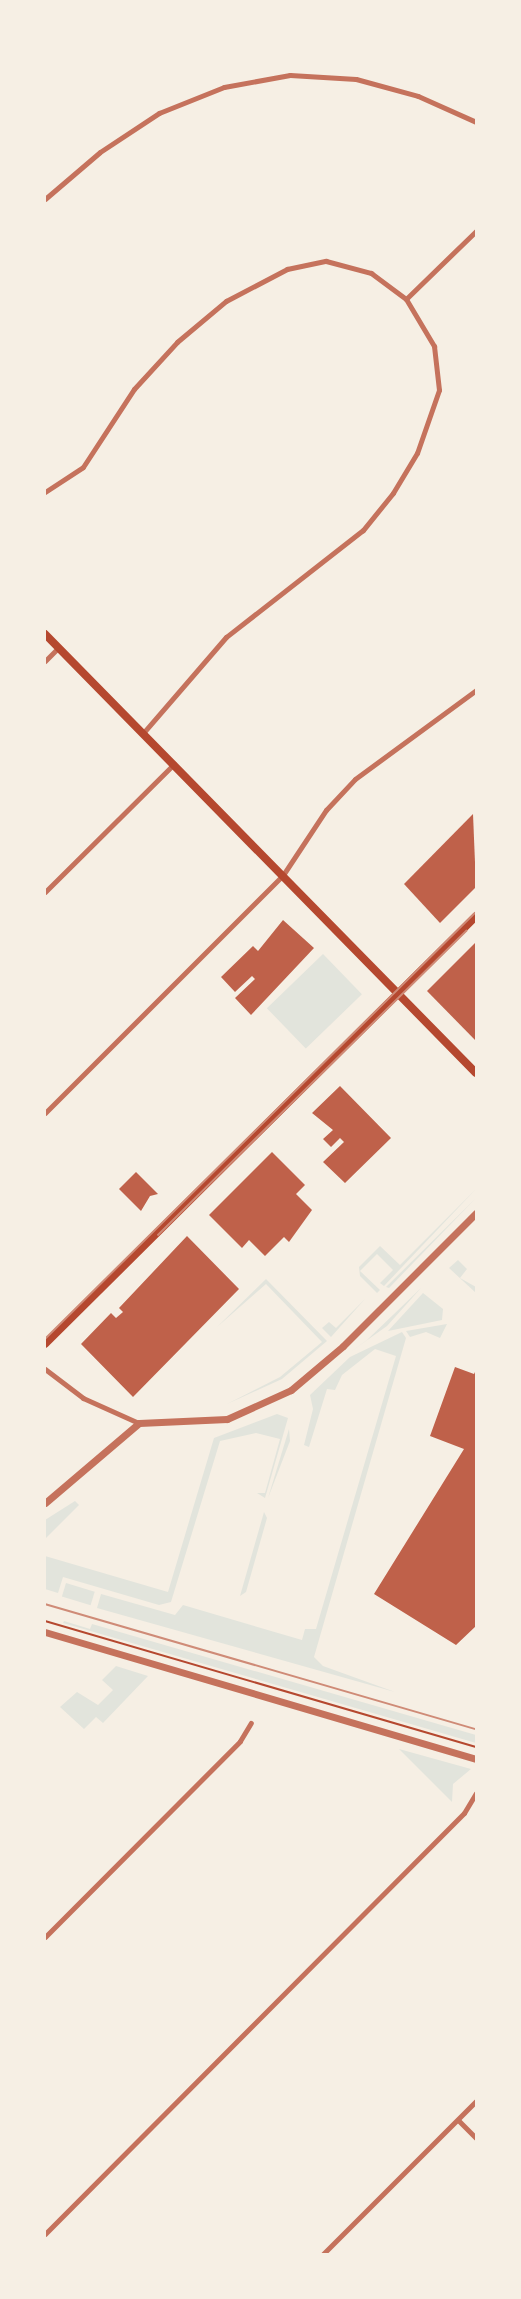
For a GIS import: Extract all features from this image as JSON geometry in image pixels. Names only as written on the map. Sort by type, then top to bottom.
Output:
[{"type":"main road","points":[[45,634],[476,1073]]},
{"type":"main road","points":[[45,1344],[476,916]]},
{"type":"street","points":[[45,199],[100,152],[159,113],[224,87],[279,77],[356,79],[418,96],[476,122]]},
{"type":"street","points":[[406,299],[476,231]]},
{"type":"street","points":[[45,492],[83,466],[134,389],[177,342],[226,301],[287,269],[326,261],[371,273],[406,299],[434,345],[439,390],[417,453],[393,493],[363,530],[226,637],[143,734]]},
{"type":"street","points":[[45,661],[58,648]]},
{"type":"street","points":[[45,1113],[283,875],[326,810],[355,779],[476,690]]},
{"type":"street","points":[[45,892],[174,764]]},
{"type":"street","points":[[45,1369],[83,1398],[139,1423],[192,1425],[244,1414],[291,1390],[343,1346],[476,1213]]},
{"type":"street","points":[[45,1503],[139,1423]]},
{"type":"street","points":[[45,1632],[476,1759]]},
{"type":"street","points":[[45,1937],[240,1742],[251,1724]]},
{"type":"street","points":[[45,2234],[464,1814],[476,1793]]},
{"type":"street","points":[[323,2254],[476,2102]]},
{"type":"street","points":[[458,2120],[476,2138]]},
{"type":"path","points":[[45,1621],[476,1747]]},
{"type":"shaded area","points":[[323,954],[362,994],[306,1048],[267,1008]]},
{"type":"shaded area","points":[[476,1189],[384,1286],[380,1283],[393,1270],[377,1254],[360,1271],[380,1290],[377,1293],[360,1276],[359,1267],[380,1246],[400,1265]]},
{"type":"shaded area","points":[[476,1198],[389,1288],[386,1287]]},
{"type":"shaded area","points":[[458,1260],[467,1269],[460,1278],[476,1287],[476,1293],[449,1268]]},
{"type":"shaded area","points":[[266,1279],[327,1341],[282,1379],[227,1404],[280,1377],[322,1342],[266,1284],[217,1327]]},
{"type":"shaded area","points":[[421,1288],[387,1326],[349,1353],[367,1340]]},
{"type":"shaded area","points":[[423,1293],[443,1309],[442,1320],[388,1331]]},
{"type":"shaded area","points":[[365,1299],[331,1337],[322,1328],[329,1322],[336,1328]]},
{"type":"shaded area","points":[[447,1324],[440,1338],[426,1332],[410,1337],[406,1331]]},
{"type":"shaded area","points":[[402,1332],[406,1338],[314,1657],[323,1666],[395,1692],[97,1608],[101,1594],[175,1615],[183,1605],[302,1640],[305,1629],[316,1629],[396,1356],[375,1349],[342,1375],[335,1390],[327,1389],[309,1447],[304,1445],[313,1409],[310,1395],[350,1357]]},
{"type":"shaded area","points":[[277,1414],[288,1418],[265,1498],[257,1493],[265,1493],[280,1439],[256,1433],[220,1441],[171,1602],[159,1605],[63,1577],[58,1593],[45,1589],[45,1556],[168,1592],[214,1438]]},
{"type":"shaded area","points":[[289,1429],[290,1441],[268,1498]]},
{"type":"shaded area","points":[[75,1501],[79,1505],[45,1539],[45,1520]]},
{"type":"shaded area","points":[[264,1512],[267,1518],[246,1592],[240,1596]]},
{"type":"shaded area","points":[[66,1583],[95,1592],[91,1605],[62,1596]]},
{"type":"shaded area","points":[[64,1621],[90,1629],[92,1624],[476,1735],[476,1743],[63,1623]]},
{"type":"shaded area","points":[[116,1666],[148,1676],[103,1723],[96,1717],[84,1729],[60,1707],[77,1692],[98,1705],[113,1690],[102,1680]]},
{"type":"shaded area","points":[[399,1749],[471,1769],[453,1784],[452,1802]]},
{"type":"building","points":[[473,814],[476,887],[440,923],[404,884]]},
{"type":"building","points":[[283,920],[314,948],[251,1015],[235,998],[255,979],[252,976],[235,992],[221,977],[253,946],[258,951]]},
{"type":"building","points":[[476,942],[476,1041],[427,991]]},
{"type":"building","points":[[340,1086],[391,1138],[345,1183],[323,1162],[344,1142],[340,1138],[331,1147],[323,1139],[333,1130],[312,1113]]},
{"type":"building","points":[[272,1152],[305,1185],[296,1194],[312,1210],[289,1242],[284,1237],[265,1256],[249,1240],[242,1248],[209,1215]]},
{"type":"building","points":[[136,1172],[158,1194],[150,1196],[141,1211],[119,1189]]},
{"type":"building","points":[[187,1236],[239,1289],[133,1397],[81,1344],[111,1313],[116,1318],[123,1312],[119,1308]]},
{"type":"building","points":[[455,1367],[474,1374],[476,1370],[476,1626],[456,1645],[374,1594],[464,1449],[430,1436]]},
{"type":"tram line","points":[[45,1339],[476,912]]},
{"type":"tram line","points":[[158,1235],[466,931]]},
{"type":"tram line","points":[[45,1604],[476,1729]]}]
